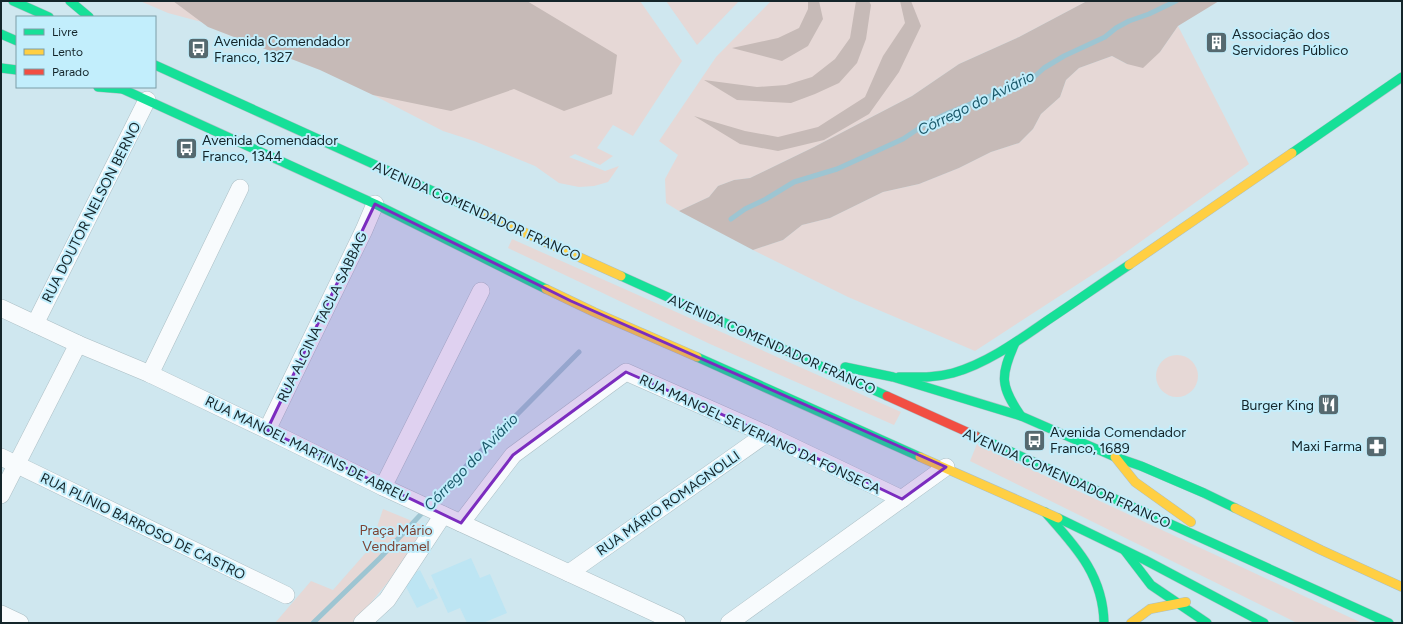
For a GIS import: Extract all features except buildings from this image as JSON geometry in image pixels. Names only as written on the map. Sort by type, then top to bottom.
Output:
[{"type":"main road","points":[[13,1],[47,16]]},
{"type":"main road","points":[[70,1],[88,16]]},
{"type":"main road","points":[[1,34],[16,41]]},
{"type":"main road","name":"AVENIDA COMENDADOR FRANCO","points":[[156,65],[1389,623]]},
{"type":"main road","points":[[1,68],[16,70]]},
{"type":"main road","points":[[893,377],[930,377],[957,372],[978,363],[1015,343],[1402,77]]},
{"type":"main road","points":[[121,88],[375,204],[577,304],[1045,512],[1126,550],[1264,623]]},
{"type":"main road","points":[[1015,343],[1006,364],[1003,379],[1007,394],[1021,416]]},
{"type":"main road","points":[[801,358],[893,377],[1021,416],[1216,499],[1402,587]]},
{"type":"main road","points":[[1115,457],[1135,482],[1146,491],[1242,557]]},
{"type":"main road","points":[[1045,512],[1089,564],[1095,575],[1101,595],[1104,623]]},
{"type":"main road","points":[[1126,550],[1151,585],[1207,623]]},
{"type":"main road","points":[[1131,623],[1150,610],[1176,603],[1220,600]]},
{"type":"street","name":"RUA DOUTOR NELSON BERNO","points":[[35,324],[147,100]]},
{"type":"street","points":[[150,374],[240,188]]},
{"type":"street","name":"RUA ALCINA TACLA SABBAG","points":[[268,430],[375,204]]},
{"type":"street","points":[[390,490],[481,291]]},
{"type":"street","name":"RUA MANOEL MARTINS DE ABREU","points":[[1,308],[78,344],[150,374],[390,490],[677,623]]},
{"type":"street","points":[[1,495],[78,344]]},
{"type":"street","name":"RUA MANOEL SEVERIANO DA FONSECA","points":[[461,523],[513,455],[626,372],[766,434],[902,499]]},
{"type":"street","name":"RUA MÁRIO ROMAGNOLLI","points":[[569,573],[766,434]]},
{"type":"street","name":"RUA PLÍNIO BARROSO DE CASTRO","points":[[1,458],[286,595]]},
{"type":"street","points":[[729,623],[946,467]]},
{"type":"street","points":[[362,623],[387,600],[440,513]]},
{"type":"street","points":[[1,614],[20,623]]},
{"type":"highlighted area","points":[[375,204],[571,301],[946,467],[902,499],[766,434],[626,372],[513,455],[461,523],[267,430]]},
{"type":"shaded area","points":[[173,1],[527,1],[617,55],[612,94],[564,111],[514,89],[451,111],[373,95],[320,70],[208,27]]},
{"type":"shaded area","points":[[808,1],[819,1],[823,19],[808,46],[782,61],[732,48],[778,38],[799,28],[808,9]]},
{"type":"shaded area","points":[[856,1],[869,1],[871,5],[866,39],[857,63],[839,83],[791,103],[737,100],[704,80],[757,87],[786,85],[812,77],[835,59],[850,38]]},
{"type":"shaded area","points":[[900,1],[911,1],[921,26],[899,72],[869,114],[824,140],[778,151],[740,144],[694,116],[745,131],[778,137],[818,127],[865,97],[883,56],[905,23]]},
{"type":"shaded area","points":[[1087,1],[1219,1],[1178,26],[1160,52],[1143,68],[1127,64],[1112,56],[1079,68],[1066,80],[1060,97],[1041,114],[1033,129],[1019,143],[991,152],[959,168],[919,184],[883,192],[830,218],[802,225],[783,240],[753,250],[679,211],[709,197],[718,186],[734,180],[750,178],[814,147],[912,96],[959,64],[1019,37]]},
{"type":"shaded area","points":[[471,558],[480,578],[490,574],[507,613],[483,623],[467,623],[460,608],[448,613],[431,575]]},
{"type":"shaded area","points":[[420,570],[430,590],[433,588],[438,598],[417,608],[402,579]]},
{"type":"green space","points":[[140,1],[640,1],[682,61],[633,136],[613,125],[597,148],[613,156],[600,165],[575,154],[569,157],[605,171],[619,166],[608,182],[594,186],[579,187],[559,183],[535,166],[474,141],[443,131],[265,39],[168,13]]},
{"type":"green space","points":[[666,1],[739,1],[697,45]]},
{"type":"green space","points":[[771,1],[1087,1],[1019,37],[959,64],[912,96],[814,147],[750,178],[734,180],[718,186],[709,197],[679,211],[666,203],[665,179],[678,155],[659,141],[716,57]]},
{"type":"green space","points":[[1178,26],[1249,164],[1115,260],[975,351],[848,297],[753,250],[783,240],[802,225],[830,218],[883,192],[919,184],[959,168],[991,152],[1019,143],[1033,129],[1041,114],[1060,97],[1066,80],[1079,68],[1112,56],[1127,64],[1160,52]]},
{"type":"green space","points":[[512,239],[901,412],[894,425],[710,344],[508,248]]},
{"type":"green space","points":[[1177,355],[1192,361],[1198,376],[1192,391],[1177,397],[1162,391],[1156,376],[1162,361]]},
{"type":"green space","points":[[977,444],[1362,623],[1297,623],[970,461]]},
{"type":"green space","name":"Praça Mário Vendramel","points":[[383,509],[429,528],[393,576],[354,623],[275,623],[311,581],[333,590],[370,548]]},
{"type":"waterway","name":"Córrego do Aviário","points":[[731,219],[745,209],[766,199],[794,182],[837,169],[903,139],[927,123],[948,113],[1020,84],[1034,77],[1044,68],[1064,56],[1105,37],[1116,28],[1129,21],[1149,14],[1176,1]]},
{"type":"waterway","name":"Córrego do Aviário","points":[[313,623],[380,558],[469,463],[579,352]]},
{"type":"traffic: fast","points":[[13,1],[47,16]]},
{"type":"traffic: fast","points":[[70,1],[88,16]]},
{"type":"traffic: fast","points":[[1,34],[16,41]]},
{"type":"traffic: fast","points":[[156,65],[477,211]]},
{"type":"traffic: fast","points":[[1,68],[16,70]]},
{"type":"traffic: fast","points":[[1292,153],[1402,77]]},
{"type":"traffic: fast","points":[[110,88],[123,89]]},
{"type":"traffic: fast","points":[[120,88],[375,204],[546,289]]},
{"type":"traffic: fast","points":[[899,377],[946,375],[979,363],[1014,343],[1129,265]]},
{"type":"traffic: fast","points":[[621,276],[887,396]]},
{"type":"traffic: fast","points":[[1015,343],[1007,364],[1004,381],[1009,397],[1021,416]]},
{"type":"traffic: fast","points":[[697,357],[920,457]]},
{"type":"traffic: fast","points":[[845,367],[893,377],[1021,416],[1115,457],[1141,466],[1204,493],[1235,508]]},
{"type":"traffic: fast","points":[[976,436],[1389,623]]},
{"type":"traffic: fast","points":[[1045,512],[1077,549],[1093,575],[1099,590],[1104,623]]},
{"type":"traffic: fast","points":[[1058,518],[1145,560],[1264,623]]},
{"type":"traffic: fast","points":[[1125,551],[1151,585],[1207,623]]},
{"type":"traffic: slow","points":[[1129,265],[1292,153]]},
{"type":"traffic: slow","points":[[477,211],[621,276]]},
{"type":"traffic: slow","points":[[546,289],[594,312],[697,357]]},
{"type":"traffic: slow","points":[[920,457],[1058,518]]},
{"type":"traffic: slow","points":[[1115,457],[1135,482],[1191,522]]},
{"type":"traffic: slow","points":[[1235,508],[1402,587]]},
{"type":"traffic: slow","points":[[1131,623],[1150,609],[1186,602]]},
{"type":"traffic: jam","points":[[887,396],[976,436]]},
{"type":"place","name":"Associação dos Servidores Público","points":[[1217,42]]},
{"type":"place","name":"Avenida Comendador Franco, 1327","points":[[199,49]]},
{"type":"place","name":"Avenida Comendador Franco, 1344","points":[[186,148]]},
{"type":"place","name":"Burger King","points":[[1329,405]]},
{"type":"place","name":"Avenida Comendador Franco, 1689","points":[[1034,440]]},
{"type":"place","name":"Maxi Farma","points":[[1377,446]]}]
